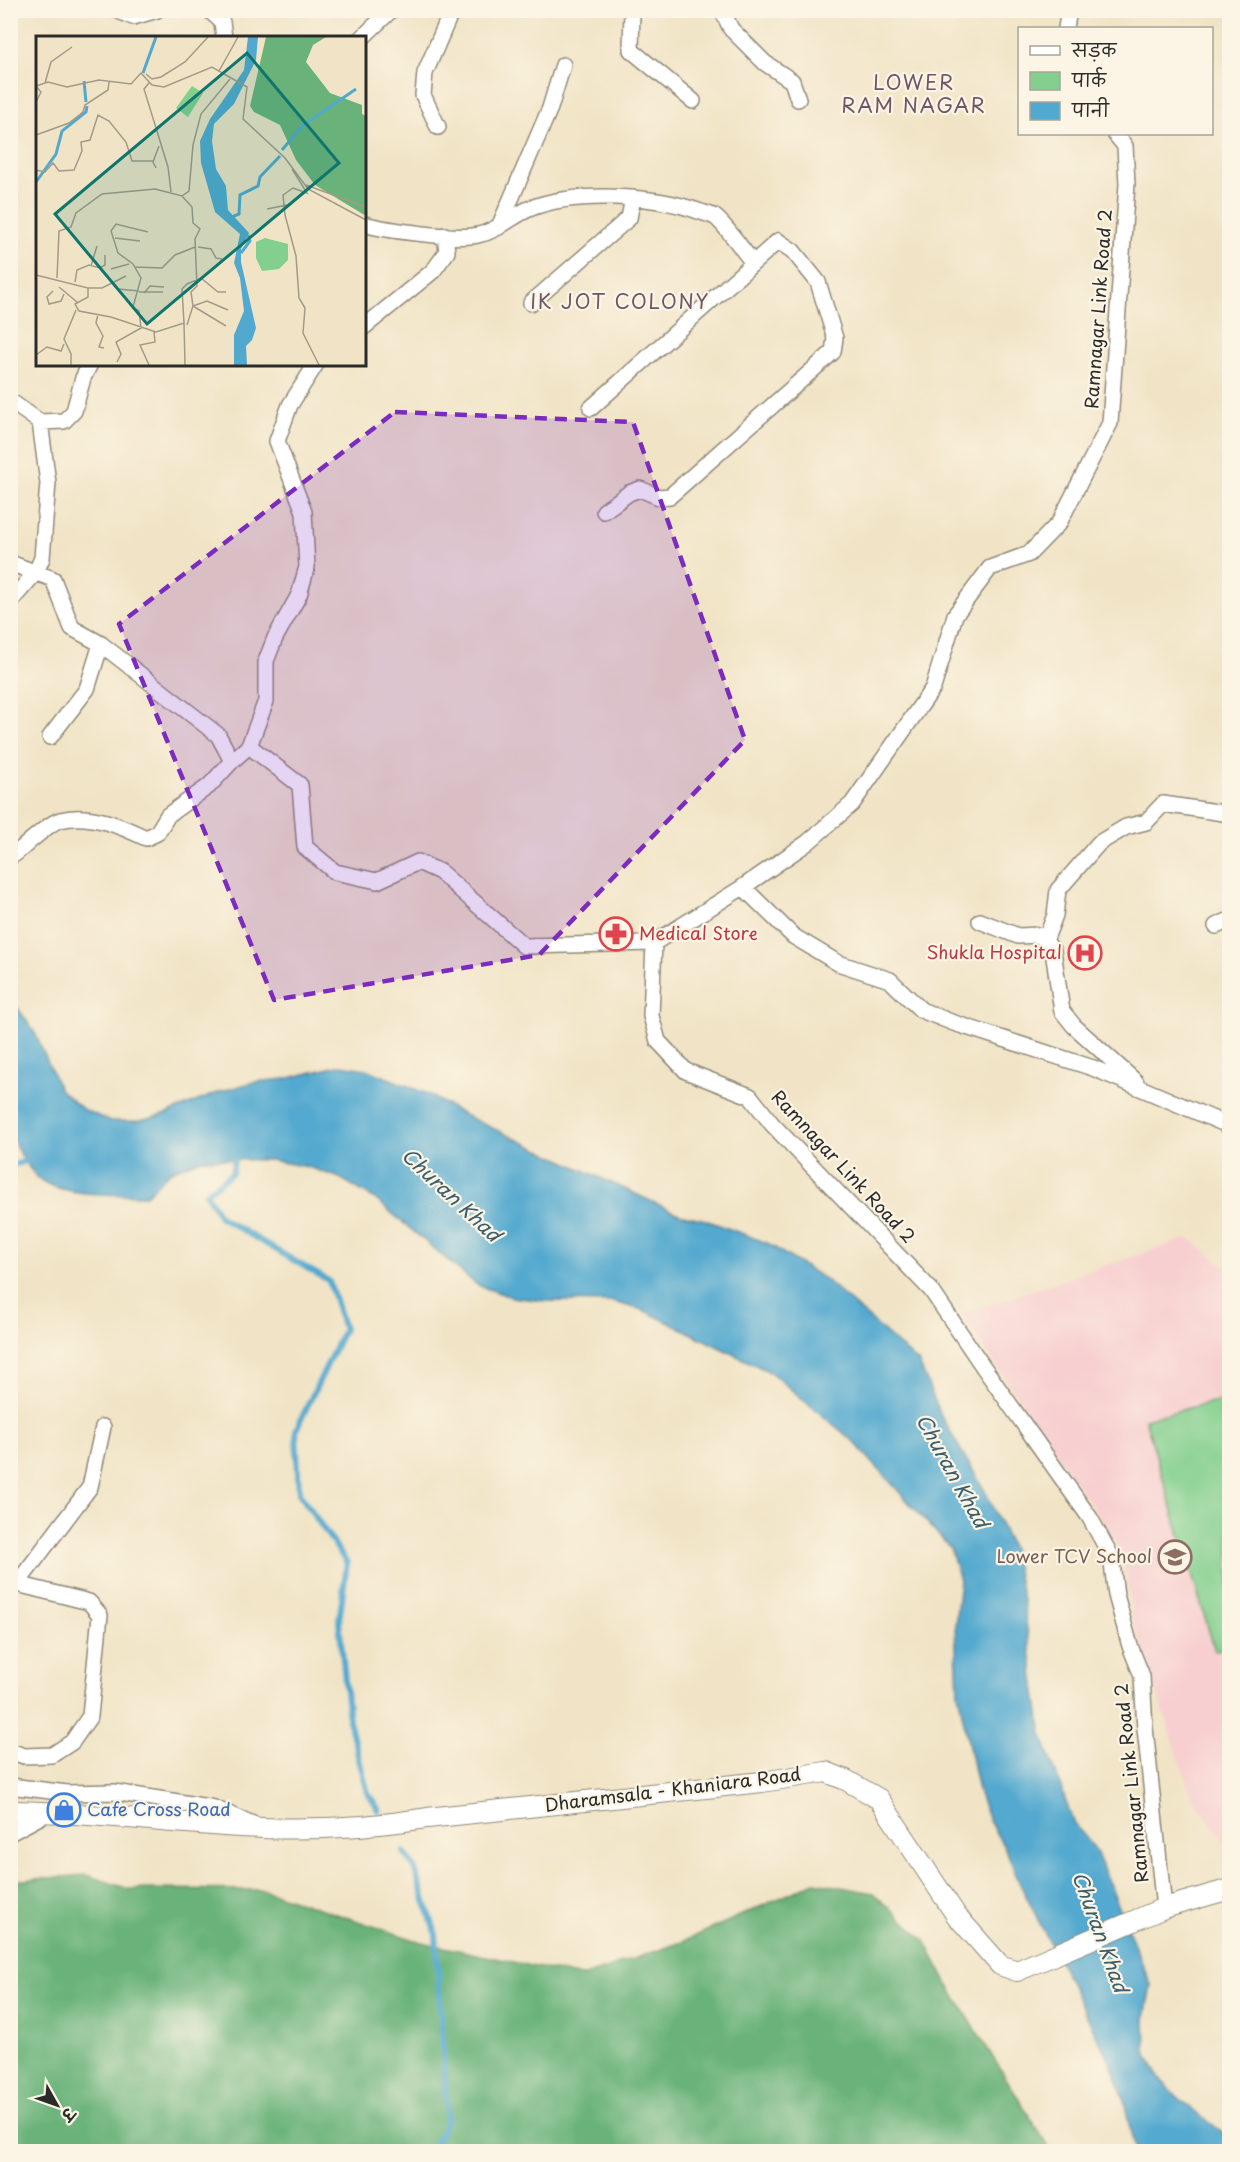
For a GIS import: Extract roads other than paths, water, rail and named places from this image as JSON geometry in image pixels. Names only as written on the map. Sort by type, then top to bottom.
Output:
[{"type":"street","points":[[116,10],[134,17],[157,10]]},
{"type":"street","points":[[209,10],[222,22],[224,36]]},
{"type":"street","points":[[364,36],[391,10]]},
{"type":"street","points":[[438,127],[423,95],[425,73],[452,10]]},
{"type":"street","points":[[632,10],[631,50],[693,101]]},
{"type":"street","points":[[722,10],[731,29],[751,50],[765,63],[792,81],[798,99]]},
{"type":"street","points":[[1066,27],[1069,10]]},
{"type":"street","points":[[499,227],[550,108],[563,66]]},
{"type":"street","name":"Ramnagar Link Road 2","points":[[1116,135],[1125,146],[1127,184],[1110,423],[1059,524],[1029,554],[990,568],[955,615],[933,688],[852,804],[807,843],[743,887],[654,943],[651,1016],[658,1041],[686,1071],[750,1096],[772,1124],[932,1290],[1090,1518],[1111,1556],[1116,1595],[1130,1646],[1142,1676],[1145,1728],[1164,1908]]},
{"type":"street","points":[[366,225],[378,228],[445,235],[477,235],[499,227],[531,208],[579,198],[633,198],[681,205],[715,217],[753,263]]},
{"type":"street","points":[[531,303],[630,218],[633,198]]},
{"type":"street","points":[[366,325],[433,271],[447,252],[445,235]]},
{"type":"street","points":[[591,408],[778,242],[793,251],[818,282],[835,338],[833,352],[670,496],[659,497],[640,489],[629,493],[604,511]]},
{"type":"street","points":[[10,401],[40,422],[64,421],[74,411],[83,378],[89,366]]},
{"type":"street","points":[[15,854],[58,820],[87,818],[122,826],[146,838],[157,834],[168,815],[209,786],[249,746],[266,701],[266,661],[275,638],[299,595],[307,567],[304,512],[277,441],[290,405],[315,366]]},
{"type":"street","points":[[10,602],[36,572],[42,558],[48,483],[40,422]]},
{"type":"street","points":[[10,563],[53,579],[72,628],[101,644],[218,735],[232,761]]},
{"type":"street","points":[[50,736],[87,690],[101,644]]},
{"type":"street","points":[[249,746],[300,785],[305,847],[335,872],[377,881],[418,862],[440,872],[524,946],[654,943]]},
{"type":"street","points":[[1045,941],[1055,915],[1058,890],[1099,843],[1126,828],[1146,822],[1163,804],[1230,814]]},
{"type":"street","points":[[743,887],[793,936],[838,963],[890,980],[921,1010],[1093,1068],[1230,1126]]},
{"type":"street","points":[[980,921],[1018,936],[1040,935],[1053,951],[1062,1011],[1074,1026],[1110,1060],[1149,1092]]},
{"type":"street","points":[[10,1751],[24,1756],[52,1755],[72,1742],[90,1716],[100,1615],[88,1602],[14,1581],[90,1487],[103,1427]]},
{"type":"street","name":"Dharamsala - Khaniara Road","points":[[10,1810],[52,1811],[261,1828],[333,1829],[762,1782],[826,1772],[846,1780],[879,1799],[956,1915],[1000,1965],[1017,1971],[1164,1908],[1230,1888]]},
{"type":"street","points":[[10,1786],[67,1793],[114,1792],[214,1808],[261,1828]]},
{"type":"street","points":[[10,1833],[52,1811]]},
{"type":"water","points":[[11,998],[35,1033],[60,1090],[84,1110],[111,1121],[140,1121],[166,1114],[222,1091],[254,1082],[285,1079],[341,1065],[366,1069],[430,1095],[462,1114],[679,1214],[706,1220],[767,1243],[826,1280],[919,1363],[942,1418],[985,1491],[1013,1551],[1023,1601],[1042,1734],[1073,1822],[1095,1849],[1151,1985],[1145,2017],[1146,2050],[1159,2078],[1183,2102],[1229,2137],[1229,2151],[1135,2151],[1123,2096],[1112,2066],[1019,1882],[1007,1852],[989,1821],[978,1791],[958,1693],[955,1625],[960,1580],[950,1548],[853,1441],[770,1372],[643,1310],[613,1302],[545,1301],[511,1297],[477,1285],[375,1199],[340,1178],[308,1167],[270,1160],[201,1159],[171,1171],[146,1195],[79,1192],[65,1190],[42,1181],[28,1167],[11,1136]]},
{"type":"waterway","points":[[235,1154],[232,1173],[206,1193],[220,1217],[329,1281],[344,1329],[296,1430],[299,1493],[347,1563],[339,1621],[349,1721],[368,1793],[379,1810]]},
{"type":"waterway","name":"Churan Khad","points":[[10,1166],[32,1159]]},
{"type":"waterway","points":[[404,1852],[414,1867],[436,1934],[447,2120],[431,2152]]},
{"type":"place","name":"Medical Store","points":[[616,934]]},
{"type":"place","name":"Shukla Hospital","points":[[1085,953]]},
{"type":"place","name":"Lower TCV School","points":[[1175,1557]]},
{"type":"place","name":"Cafe Cross Road","points":[[64,1810]]},
{"type":"district","name":"LOWER RAM NAGAR","points":[[914,94]]},
{"type":"district","name":"IK JOT COLONY","points":[[620,302]]}]
